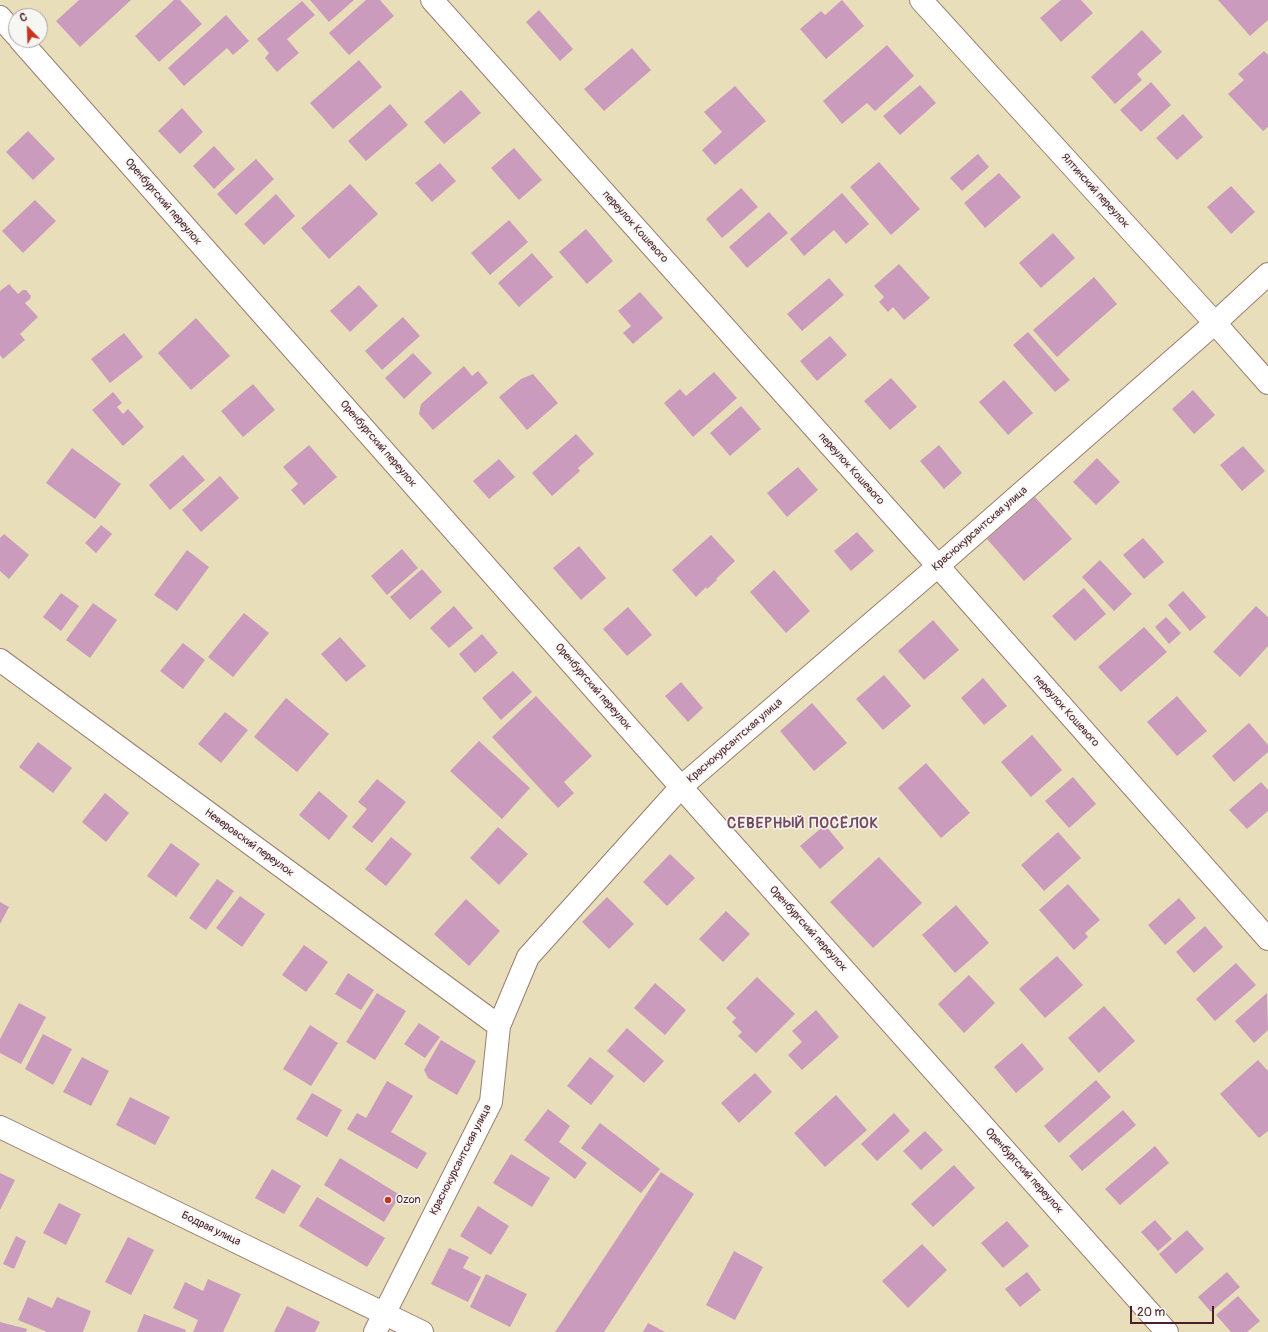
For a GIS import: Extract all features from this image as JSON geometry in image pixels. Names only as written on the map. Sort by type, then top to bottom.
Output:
[{"type":"street","name":"переулок Кошевого","points":[[432,0],[938,566],[1268,939]]},
{"type":"street","name":"Ялтинский переулок","points":[[921,0],[1268,383]]},
{"type":"street","points":[[0,17],[8,26]]},
{"type":"street","name":"Оренбургский переулок","points":[[27,48],[681,787],[1167,1332]]},
{"type":"street","name":"Краснокурсантская улица","points":[[375,1332],[491,1102],[499,1026],[528,957],[681,787],[938,566],[1215,323],[1268,274]]},
{"type":"street","name":"Неверовский переулок","points":[[0,660],[499,1026]]},
{"type":"street","name":"Бодрая улица","points":[[0,1127],[422,1332]]},
{"type":"building","points":[[79,0],[131,0],[80,47],[56,21]]},
{"type":"building","points":[[174,0],[180,0],[202,24],[159,62],[135,36]]},
{"type":"building","points":[[310,0],[354,0],[329,22]]},
{"type":"building","points":[[366,0],[380,0],[394,16],[349,55],[329,33]]},
{"type":"building","points":[[842,0],[864,26],[826,59],[800,29],[821,11],[825,15]]},
{"type":"building","points":[[1061,0],[1081,0],[1093,13],[1061,42],[1040,18]]},
{"type":"building","points":[[1218,0],[1268,0],[1268,20],[1250,36]]},
{"type":"building","points":[[302,1],[315,15],[287,39],[299,53],[277,72],[265,58],[269,53],[257,39]]},
{"type":"building","points":[[539,10],[573,49],[560,61],[526,22]]},
{"type":"building","points":[[226,15],[249,41],[233,55],[227,48],[184,86],[168,68]]},
{"type":"building","points":[[1142,30],[1162,52],[1137,74],[1142,80],[1115,104],[1091,77]]},
{"type":"building","points":[[887,45],[914,76],[875,111],[867,103],[842,124],[823,101]]},
{"type":"building","points":[[632,48],[651,70],[604,111],[584,89]]},
{"type":"building","points":[[1264,51],[1268,55],[1268,127],[1263,131],[1228,94],[1244,80],[1238,74]]},
{"type":"building","points":[[359,60],[382,87],[333,129],[310,103]]},
{"type":"building","points":[[1151,82],[1171,105],[1141,132],[1120,110]]},
{"type":"building","points":[[920,85],[936,103],[900,135],[883,116]]},
{"type":"building","points":[[735,86],[766,121],[715,165],[702,150],[722,132],[704,112]]},
{"type":"building","points":[[461,90],[481,113],[444,144],[424,122]]},
{"type":"building","points":[[390,104],[408,125],[366,161],[348,141]]},
{"type":"building","points":[[182,108],[203,132],[180,154],[158,131]]},
{"type":"building","points":[[1183,114],[1203,137],[1177,160],[1156,138]]},
{"type":"building","points":[[28,131],[55,159],[33,180],[6,152]]},
{"type":"building","points":[[214,146],[235,169],[214,189],[193,166]]},
{"type":"building","points":[[514,148],[542,180],[519,200],[491,168]]},
{"type":"building","points":[[978,154],[989,167],[962,191],[950,178]]},
{"type":"building","points":[[256,159],[274,179],[236,215],[217,194]]},
{"type":"building","points":[[879,162],[920,209],[891,235],[850,187]]},
{"type":"building","points":[[440,163],[456,181],[432,202],[415,183]]},
{"type":"building","points":[[999,173],[1021,197],[985,228],[964,203]]},
{"type":"building","points":[[350,184],[378,214],[329,259],[301,228]]},
{"type":"building","points":[[1231,186],[1255,212],[1231,234],[1207,207]]},
{"type":"building","points":[[741,188],[758,207],[722,238],[706,219]]},
{"type":"building","points":[[842,193],[869,224],[846,244],[834,230],[804,256],[790,239]]},
{"type":"building","points":[[276,194],[295,216],[264,245],[244,224]]},
{"type":"building","points":[[35,200],[56,221],[23,253],[2,231]]},
{"type":"building","points":[[769,212],[788,233],[747,268],[729,247]]},
{"type":"building","points":[[509,220],[528,242],[490,275],[471,253]]},
{"type":"building","points":[[586,229],[613,261],[587,284],[559,252]]},
{"type":"building","points":[[1053,233],[1075,258],[1041,288],[1019,263]]},
{"type":"building","points":[[532,253],[553,277],[519,307],[498,283]]},
{"type":"building","points":[[899,264],[930,298],[904,320],[893,307],[888,312],[879,302],[884,297],[874,286]]},
{"type":"building","points":[[1094,277],[1117,304],[1057,357],[1033,330]]},
{"type":"building","points":[[829,278],[844,295],[802,331],[787,314]]},
{"type":"building","points":[[9,284],[18,294],[23,290],[26,290],[31,296],[25,303],[38,317],[20,334],[25,340],[3,359],[0,355],[0,291]]},
{"type":"building","points":[[359,285],[378,306],[350,332],[330,311]]},
{"type":"building","points":[[640,292],[663,318],[633,344],[623,333],[631,326],[618,311]]},
{"type":"building","points":[[403,317],[420,336],[382,370],[365,351]]},
{"type":"building","points":[[196,318],[230,356],[191,390],[158,353]]},
{"type":"building","points":[[1028,332],[1070,380],[1055,392],[1013,345]]},
{"type":"building","points":[[124,333],[143,357],[110,383],[91,359]]},
{"type":"building","points":[[830,336],[847,355],[817,381],[800,361]]},
{"type":"building","points":[[413,353],[432,373],[404,399],[385,378]]},
{"type":"building","points":[[464,366],[472,376],[478,371],[488,383],[433,430],[419,414],[421,404]]},
{"type":"building","points":[[714,372],[737,398],[693,437],[664,403],[680,389],[686,396]]},
{"type":"building","points":[[533,374],[558,403],[527,430],[499,397],[521,379]]},
{"type":"building","points":[[891,378],[917,407],[890,430],[864,401]]},
{"type":"building","points":[[1004,380],[1033,413],[1008,435],[979,402]]},
{"type":"building","points":[[253,384],[275,410],[243,437],[221,411]]},
{"type":"building","points":[[1193,390],[1215,415],[1194,434],[1172,409]]},
{"type":"building","points":[[113,392],[122,403],[117,407],[123,414],[128,409],[144,427],[123,446],[92,410]]},
{"type":"building","points":[[741,406],[761,429],[730,456],[710,433]]},
{"type":"building","points":[[576,434],[594,454],[578,468],[580,471],[552,496],[532,473]]},
{"type":"building","points":[[309,445],[337,477],[304,505],[291,490],[298,484],[283,467]]},
{"type":"building","points":[[939,445],[962,473],[944,489],[920,461]]},
{"type":"building","points":[[1243,446],[1265,471],[1242,491],[1220,465]]},
{"type":"building","points":[[72,448],[121,484],[95,519],[46,483]]},
{"type":"building","points":[[183,455],[205,480],[170,510],[149,485]]},
{"type":"building","points":[[1097,458],[1120,482],[1096,505],[1073,482]]},
{"type":"building","points":[[499,459],[515,477],[489,499],[473,481]]},
{"type":"building","points":[[798,467],[818,490],[787,517],[767,493]]},
{"type":"building","points":[[220,476],[239,498],[201,532],[182,510]]},
{"type":"building","points":[[1035,497],[1072,539],[1024,581],[987,539]]},
{"type":"building","points":[[101,525],[112,534],[96,553],[85,543]]},
{"type":"building","points":[[857,532],[874,551],[851,571],[834,551]]},
{"type":"building","points":[[4,534],[29,555],[9,579],[0,571],[0,538]]},
{"type":"building","points":[[711,535],[735,561],[716,579],[717,580],[707,589],[706,587],[696,597],[672,570]]},
{"type":"building","points":[[1143,538],[1164,562],[1144,579],[1123,555]]},
{"type":"building","points":[[579,546],[606,578],[581,600],[553,568]]},
{"type":"building","points":[[402,549],[418,568],[387,595],[371,576]]},
{"type":"building","points":[[187,550],[209,567],[177,611],[154,595]]},
{"type":"building","points":[[1100,560],[1132,594],[1114,611],[1082,577]]},
{"type":"building","points":[[422,569],[442,592],[410,620],[390,597]]},
{"type":"building","points":[[774,570],[810,611],[786,633],[750,592]]},
{"type":"building","points":[[1084,588],[1106,614],[1075,641],[1052,616]]},
{"type":"building","points":[[1183,591],[1206,617],[1190,631],[1168,605]]},
{"type":"building","points":[[61,593],[79,606],[61,631],[43,617]]},
{"type":"building","points":[[93,603],[117,620],[90,658],[66,640]]},
{"type":"building","points":[[454,606],[473,628],[449,648],[430,628]]},
{"type":"building","points":[[1256,606],[1268,617],[1268,646],[1240,677],[1213,652]]},
{"type":"building","points":[[628,607],[652,635],[627,656],[603,629]]},
{"type":"building","points":[[244,613],[269,633],[233,677],[208,657]]},
{"type":"building","points":[[1166,617],[1181,633],[1169,644],[1155,627]]},
{"type":"building","points":[[933,620],[959,650],[924,680],[898,651]]},
{"type":"building","points":[[1144,627],[1167,652],[1121,692],[1098,667]]},
{"type":"building","points":[[482,634],[498,653],[475,673],[459,654]]},
{"type":"building","points":[[340,637],[366,666],[346,682],[321,654]]},
{"type":"building","points":[[183,643],[205,660],[183,689],[160,671]]},
{"type":"building","points":[[513,671],[532,692],[501,720],[482,698]]},
{"type":"building","points":[[884,675],[911,706],[883,730],[856,699]]},
{"type":"building","points":[[983,678],[1007,706],[984,725],[961,698]]},
{"type":"building","points":[[681,682],[703,708],[688,722],[665,696]]},
{"type":"building","points":[[536,696],[592,756],[564,782],[574,793],[558,808],[492,737]]},
{"type":"building","points":[[1177,696],[1207,731],[1177,756],[1147,722]]},
{"type":"building","points":[[286,698],[329,734],[297,772],[254,737]]},
{"type":"building","points":[[812,703],[847,743],[814,771],[780,731]]},
{"type":"building","points":[[225,712],[248,730],[221,763],[198,744]]},
{"type":"building","points":[[1249,723],[1268,745],[1268,752],[1234,782],[1212,756]]},
{"type":"building","points":[[1032,735],[1062,770],[1031,797],[1001,762]]},
{"type":"building","points":[[479,741],[530,788],[502,819],[450,771]]},
{"type":"building","points":[[38,742],[72,768],[53,793],[19,767]]},
{"type":"building","points":[[926,763],[970,813],[941,838],[898,788]]},
{"type":"building","points":[[1073,777],[1096,804],[1069,828],[1045,801]]},
{"type":"building","points":[[377,779],[406,802],[372,843],[352,827],[367,809],[358,802]]},
{"type":"building","points":[[1261,782],[1268,790],[1268,811],[1247,829],[1229,810]]},
{"type":"building","points":[[319,791],[348,816],[329,840],[299,815]]},
{"type":"building","points":[[105,793],[129,813],[106,842],[82,822]]},
{"type":"building","points":[[825,825],[844,848],[820,869],[800,846]]},
{"type":"building","points":[[498,827],[528,854],[499,885],[470,858]]},
{"type":"building","points":[[1058,832],[1081,858],[1044,891],[1021,865]]},
{"type":"building","points":[[391,837],[412,854],[386,886],[365,869]]},
{"type":"building","points":[[171,843],[200,864],[176,897],[147,876]]},
{"type":"building","points":[[670,854],[695,878],[667,906],[643,882]]},
{"type":"building","points":[[879,857],[922,903],[873,948],[830,902]]},
{"type":"building","points":[[217,879],[234,891],[206,930],[189,918]]},
{"type":"building","points":[[1068,884],[1100,920],[1085,933],[1088,937],[1074,950],[1039,910]]},
{"type":"building","points":[[240,896],[265,914],[242,947],[216,928]]},
{"type":"building","points":[[607,897],[634,924],[609,949],[582,922]]},
{"type":"building","points":[[1179,898],[1196,918],[1165,945],[1148,925]]},
{"type":"building","points":[[466,899],[500,931],[469,966],[434,934]]},
{"type":"building","points":[[0,902],[9,907],[0,924]]},
{"type":"building","points":[[956,905],[989,943],[955,973],[922,935]]},
{"type":"building","points":[[726,911],[750,934],[723,962],[699,939]]},
{"type":"building","points":[[1205,926],[1223,947],[1194,973],[1176,952]]},
{"type":"building","points":[[304,945],[328,962],[306,992],[282,975]]},
{"type":"building","points":[[1057,956],[1083,985],[1045,1018],[1019,989]]},
{"type":"building","points":[[1236,963],[1256,985],[1215,1021],[1196,999]]},
{"type":"building","points":[[348,973],[374,990],[361,1010],[335,994]]},
{"type":"building","points":[[969,975],[995,1003],[964,1033],[938,1004]]},
{"type":"building","points":[[757,977],[795,1014],[756,1053],[738,1036],[742,1032],[732,1022],[736,1018],[726,1008]]},
{"type":"building","points":[[655,983],[686,1010],[665,1035],[634,1008]]},
{"type":"building","points":[[377,993],[406,1011],[375,1060],[346,1042]]},
{"type":"building","points":[[1267,993],[1268,1030],[1254,1043],[1235,1021]]},
{"type":"building","points":[[19,1003],[46,1017],[21,1064],[0,1053],[0,1039]]},
{"type":"building","points":[[1104,1006],[1135,1041],[1099,1073],[1068,1038]]},
{"type":"building","points":[[816,1010],[839,1037],[802,1070],[788,1055],[802,1042],[792,1031]]},
{"type":"building","points":[[419,1023],[440,1037],[425,1058],[404,1044]]},
{"type":"building","points":[[310,1025],[338,1043],[311,1086],[283,1069]]},
{"type":"building","points":[[627,1028],[664,1061],[644,1083],[607,1051]]},
{"type":"building","points":[[43,1034],[72,1049],[53,1085],[25,1069]]},
{"type":"building","points":[[441,1040],[476,1061],[457,1095],[428,1078],[424,1070]]},
{"type":"building","points":[[1022,1043],[1044,1069],[1016,1093],[994,1067]]},
{"type":"building","points":[[82,1057],[109,1071],[91,1106],[63,1092]]},
{"type":"building","points":[[590,1057],[614,1076],[591,1105],[567,1086]]},
{"type":"building","points":[[1258,1060],[1268,1071],[1268,1131],[1259,1138],[1220,1094]]},
{"type":"building","points":[[755,1073],[772,1092],[739,1123],[721,1103]]},
{"type":"building","points":[[1096,1080],[1111,1097],[1059,1143],[1044,1126]]},
{"type":"building","points":[[387,1081],[413,1096],[391,1132],[427,1153],[417,1169],[347,1129],[357,1113],[366,1118]]},
{"type":"building","points":[[312,1093],[342,1110],[327,1137],[296,1119]]},
{"type":"building","points":[[836,1095],[867,1130],[825,1167],[794,1133]]},
{"type":"building","points":[[130,1097],[170,1117],[155,1145],[116,1125]]},
{"type":"building","points":[[548,1109],[570,1126],[559,1142],[587,1163],[575,1179],[524,1140]]},
{"type":"building","points":[[1123,1110],[1136,1125],[1082,1171],[1069,1156]]},
{"type":"building","points":[[894,1113],[910,1131],[877,1161],[861,1144]]},
{"type":"building","points":[[600,1123],[660,1169],[641,1193],[581,1148]]},
{"type":"building","points":[[925,1131],[943,1150],[921,1170],[903,1151]]},
{"type":"building","points":[[1155,1146],[1169,1163],[1120,1205],[1105,1189]]},
{"type":"building","points":[[511,1154],[550,1178],[532,1207],[493,1183]]},
{"type":"building","points":[[340,1158],[400,1195],[384,1222],[324,1185]]},
{"type":"building","points":[[954,1165],[975,1188],[933,1227],[911,1204]]},
{"type":"building","points":[[272,1169],[301,1186],[284,1214],[255,1198]]},
{"type":"building","points":[[661,1172],[694,1194],[604,1332],[555,1332]]},
{"type":"building","points":[[0,1173],[15,1180],[0,1210]]},
{"type":"building","points":[[317,1197],[385,1238],[367,1267],[299,1226]]},
{"type":"building","points":[[59,1203],[81,1214],[66,1245],[43,1233]]},
{"type":"building","points":[[478,1206],[509,1226],[491,1255],[460,1236]]},
{"type":"building","points":[[1155,1220],[1172,1239],[1158,1251],[1141,1232]]},
{"type":"building","points":[[1007,1221],[1029,1246],[1003,1268],[981,1243]]},
{"type":"building","points":[[1187,1230],[1204,1249],[1176,1274],[1159,1254]]},
{"type":"building","points":[[16,1236],[26,1241],[14,1269],[3,1264]]},
{"type":"building","points":[[128,1237],[154,1250],[131,1295],[105,1282]]},
{"type":"building","points":[[922,1244],[947,1270],[908,1308],[882,1281]]},
{"type":"building","points":[[449,1248],[469,1257],[463,1268],[481,1277],[468,1302],[431,1284]]},
{"type":"building","points":[[734,1251],[763,1267],[735,1320],[706,1305]]},
{"type":"building","points":[[1027,1272],[1041,1290],[1020,1307],[1005,1289]]},
{"type":"building","points":[[1227,1272],[1240,1287],[1211,1312],[1198,1297]]},
{"type":"building","points":[[486,1274],[527,1294],[510,1327],[470,1307]]},
{"type":"building","points":[[208,1279],[241,1294],[223,1332],[193,1332],[198,1320],[173,1308],[185,1282],[203,1291]]},
{"type":"building","points":[[1238,1296],[1260,1321],[1247,1332],[1231,1332],[1216,1315]]},
{"type":"building","points":[[28,1297],[52,1308],[57,1297],[91,1311],[83,1332],[47,1332],[18,1320]]},
{"type":"building","points":[[287,1306],[320,1322],[315,1332],[274,1332]]},
{"type":"building","points":[[144,1314],[186,1330],[185,1332],[137,1332]]},
{"type":"building","points":[[0,1322],[27,1329],[26,1332],[0,1332]]},
{"type":"building","points":[[648,1323],[665,1332],[643,1332]]},
{"type":"place","name":"Ozon","points":[[388,1200]]},
{"type":"district","name":"СЕВЕРНЫЙ ПОСЁЛОК","points":[[803,824]]}]
